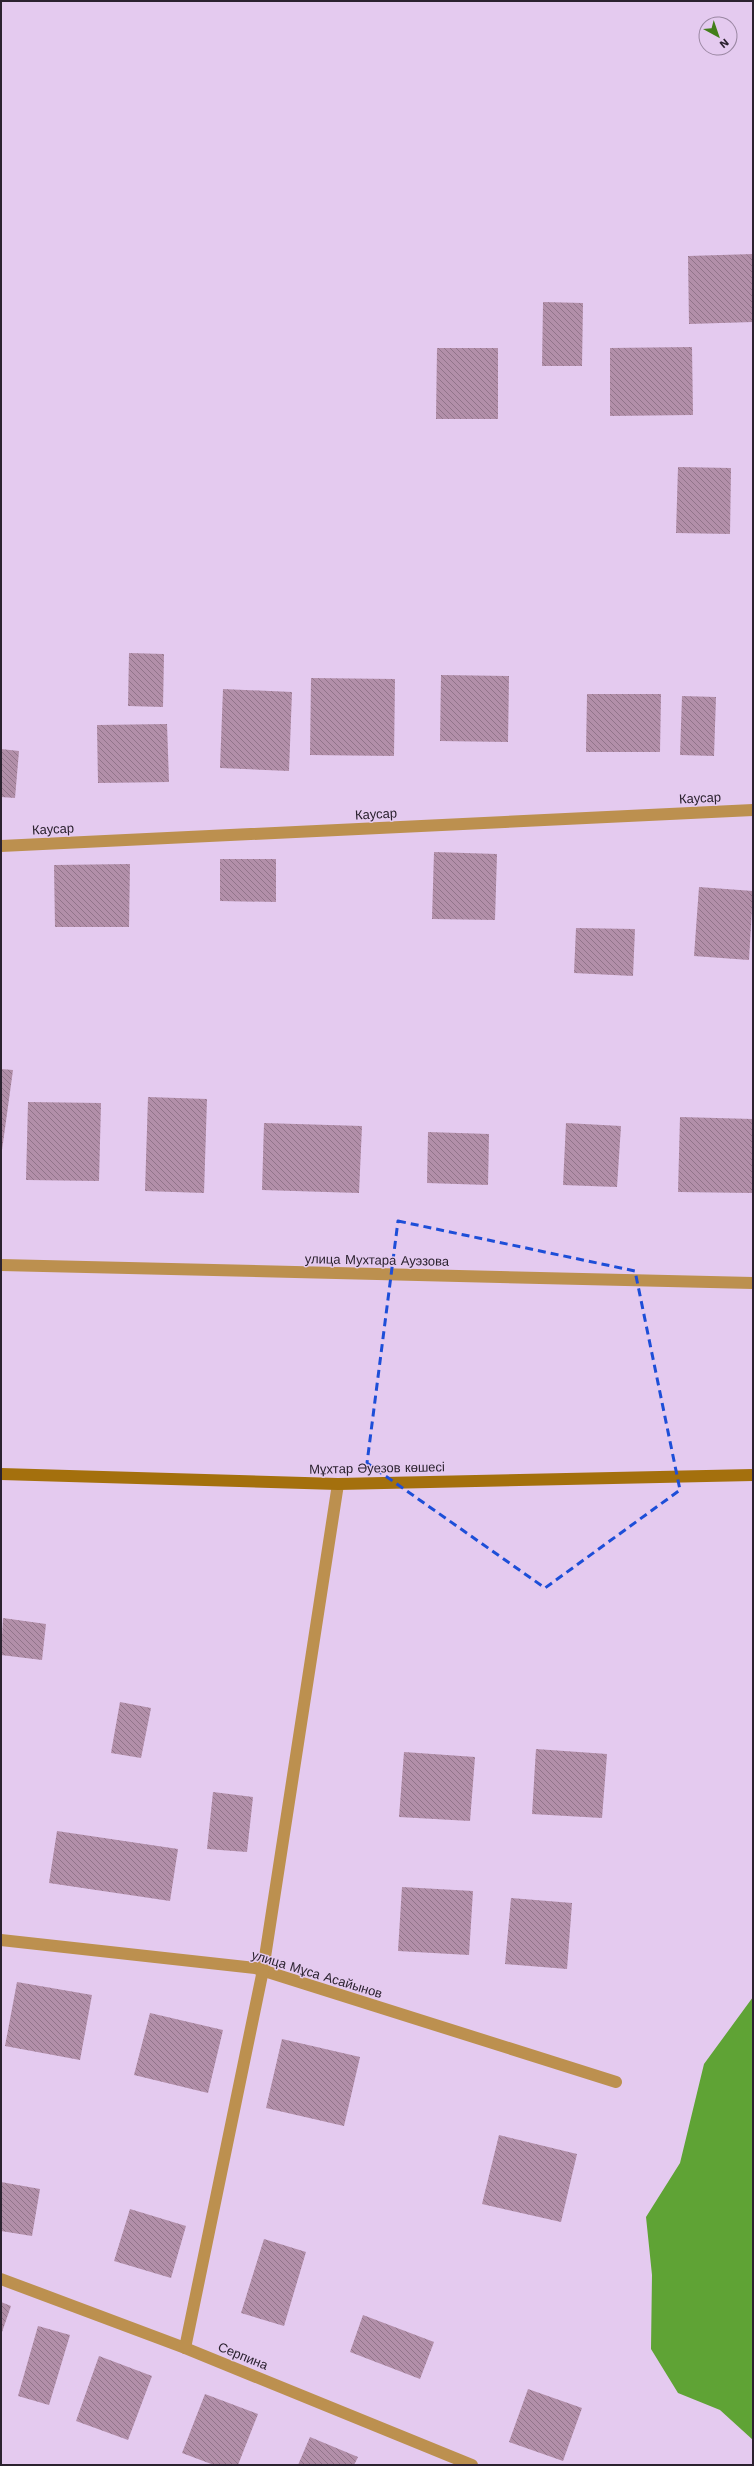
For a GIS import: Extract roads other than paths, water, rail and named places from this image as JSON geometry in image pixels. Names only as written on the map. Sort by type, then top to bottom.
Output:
[{"type":"main road","name":"Мұхтар Әуезов көшесі","points":[[1,1474],[338,1484],[753,1475]]},
{"type":"street","name":"Каусар","points":[[1,846],[753,810]]},
{"type":"street","name":"улица Мухтара Ауэзова","points":[[1,1265],[753,1283]]},
{"type":"street","points":[[185,2348],[264,1970],[338,1484]]},
{"type":"street","name":"улица Мұса Асайынов","points":[[1,1940],[264,1970],[616,2082]]},
{"type":"street","name":"Серпина","points":[[1,2279],[185,2348],[472,2465]]}]
